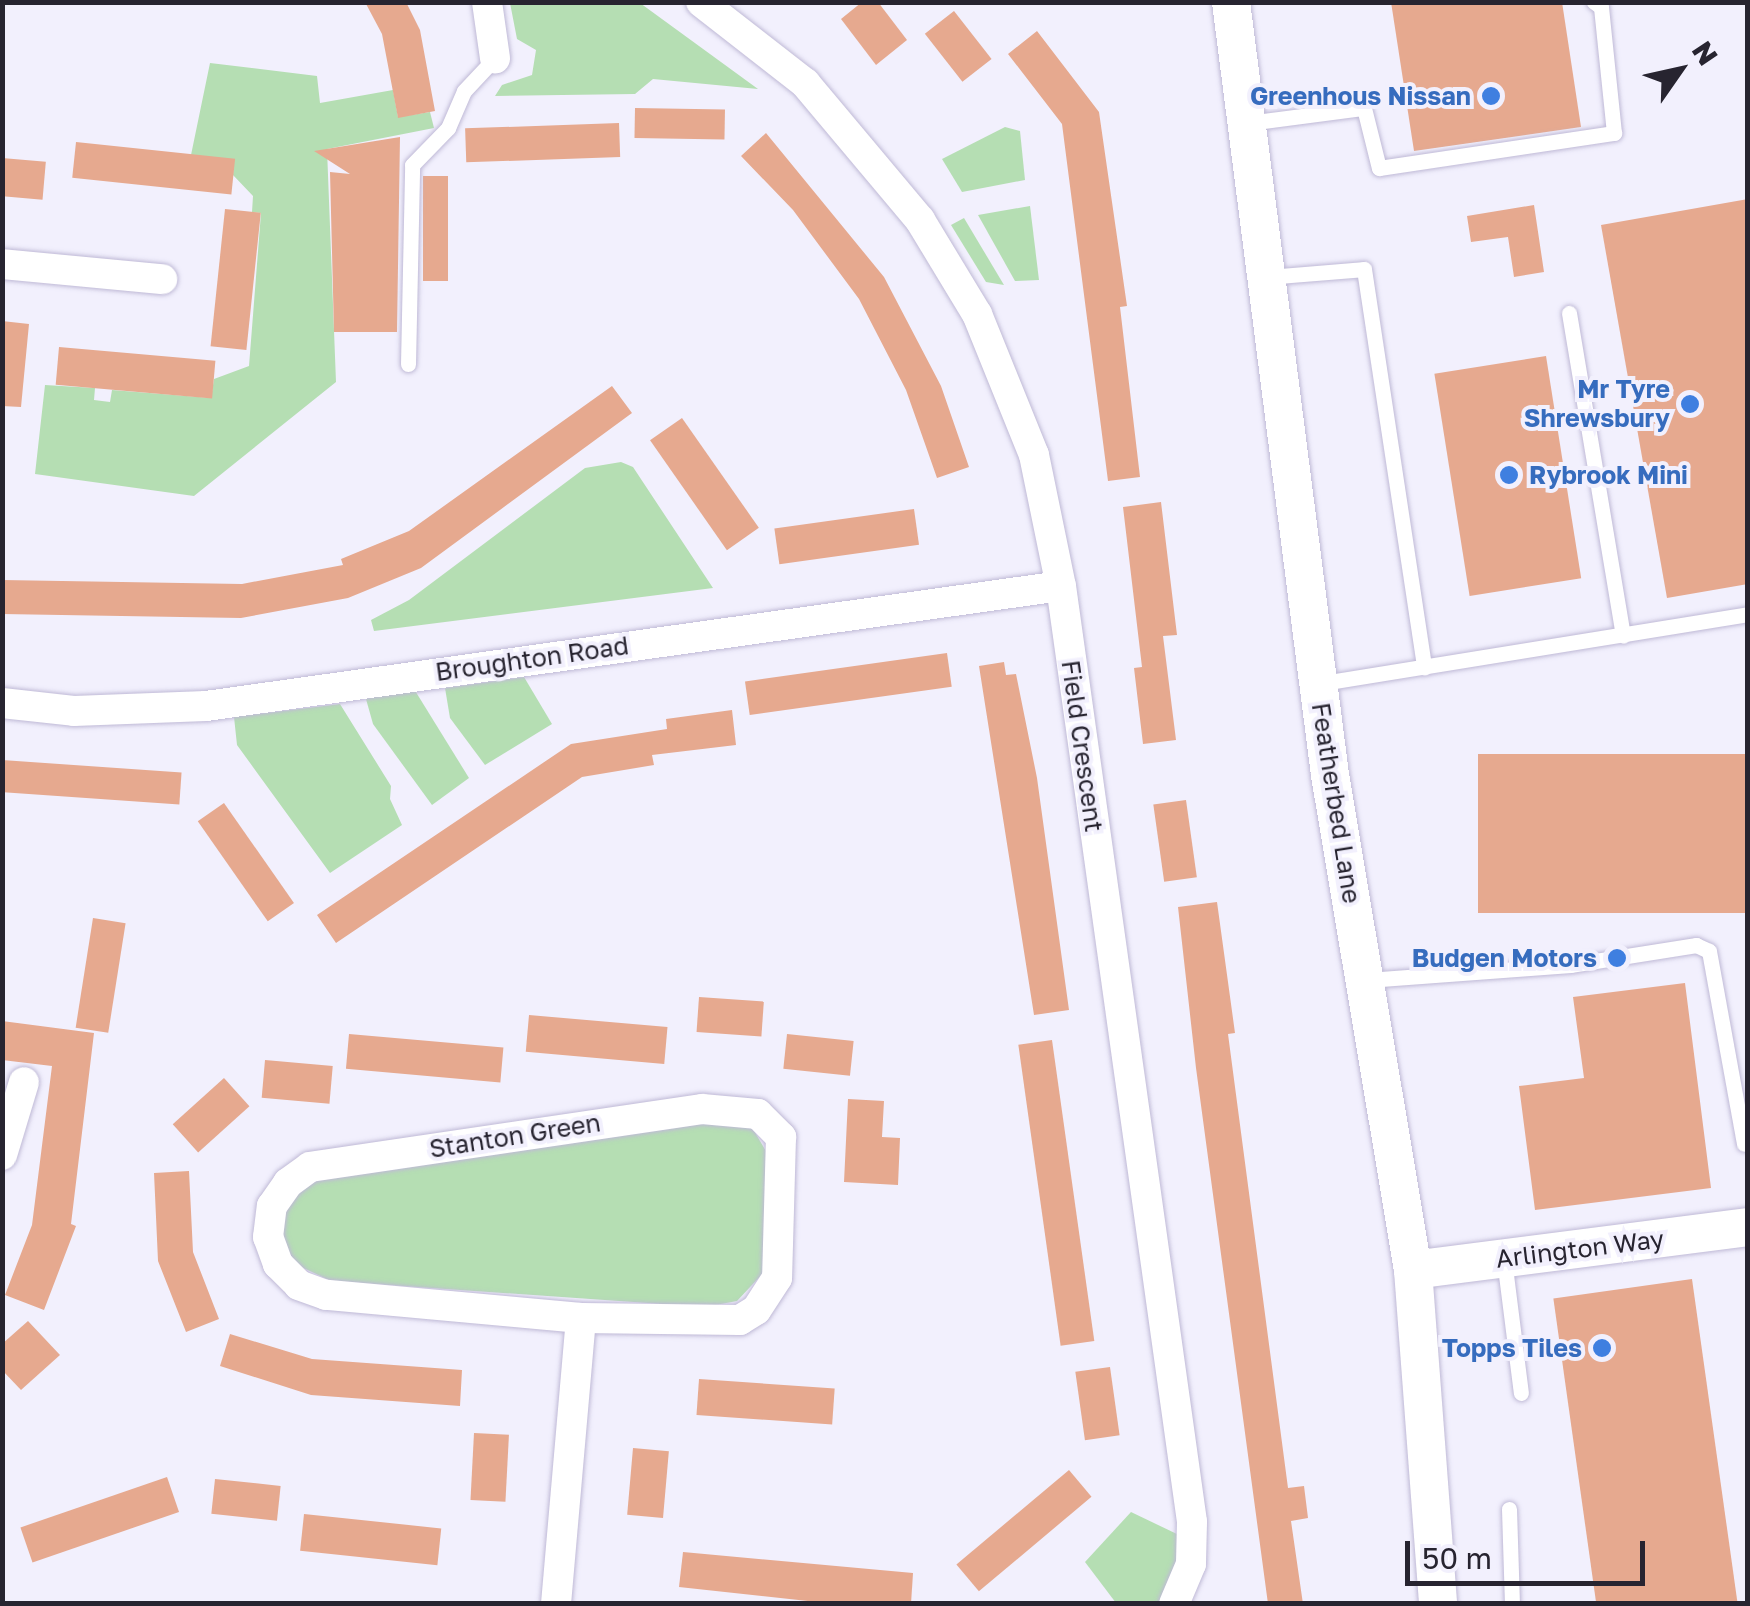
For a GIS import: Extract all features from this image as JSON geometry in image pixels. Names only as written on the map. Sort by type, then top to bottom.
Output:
[{"type":"street","points":[[487,2],[495,58]]},
{"type":"street","name":"Field Crescent","points":[[701,2],[805,83],[845,124],[949,263],[1005,373],[1034,455],[1061,586],[1192,1522],[1191,1564],[1174,1604]]},
{"type":"street","name":"Featherbed Lane","points":[[1230,2],[1317,684],[1413,1270],[1438,1604]]},
{"type":"street","points":[[2,264],[162,279]]},
{"type":"street","name":"Broughton Road","points":[[2,703],[74,711],[206,706],[1061,586]]},
{"type":"street","points":[[5,1136],[24,1082]]},
{"type":"street","name":"Stanton Green","points":[[702,1109],[736,1109],[774,1124],[784,1153],[777,1278],[756,1310],[724,1322],[582,1318],[326,1295],[299,1285],[278,1264],[268,1236],[272,1206],[288,1183],[310,1168],[702,1109]]},
{"type":"street","name":"Arlington Way","points":[[1413,1270],[1748,1227]]},
{"type":"street","points":[[556,1604],[582,1318]]},
{"type":"lane","points":[[1247,123],[1364,108],[1379,168],[1614,133],[1604,4]]},
{"type":"lane","points":[[408,364],[412,165],[448,128],[464,91],[495,58]]},
{"type":"lane","points":[[1266,277],[1364,269],[1424,668]]},
{"type":"lane","points":[[1569,312],[1624,636]]},
{"type":"lane","points":[[1317,684],[1748,614]]},
{"type":"lane","points":[[1363,981],[1570,965],[1696,945],[1710,950],[1744,1144]]},
{"type":"lane","points":[[1504,1259],[1521,1392]]},
{"type":"lane","points":[[1509,1510],[1512,1604]]},
{"type":"green space","points":[[510,3],[640,3],[758,89],[653,79],[635,94],[495,96],[502,85],[532,75],[536,50],[517,39]]},
{"type":"green space","points":[[210,63],[317,76],[320,103],[393,90],[398,117],[430,112],[434,128],[327,149],[336,382],[194,496],[35,474],[45,385],[95,388],[94,400],[110,402],[112,390],[211,398],[214,379],[249,366],[261,213],[252,212],[253,196],[233,175],[234,160],[191,155]]},
{"type":"green space","points":[[1005,127],[1020,131],[1025,180],[962,192],[942,159]]},
{"type":"green space","points":[[1030,206],[1039,280],[1015,281],[978,215]]},
{"type":"green space","points":[[964,218],[1004,285],[986,282],[951,225]]},
{"type":"green space","points":[[621,462],[633,467],[713,588],[374,631],[371,620],[409,600],[585,468]]},
{"type":"green space","points":[[524,677],[552,724],[485,765],[450,718],[445,688]]},
{"type":"green space","points":[[414,689],[469,778],[432,805],[373,724],[366,699]]},
{"type":"green space","points":[[340,704],[391,786],[390,799],[402,825],[330,873],[237,745],[234,717]]},
{"type":"green space","points":[[730,1119],[753,1129],[767,1153],[766,1270],[737,1301],[705,1307],[331,1281],[295,1264],[278,1239],[280,1214],[295,1191],[320,1178]]},
{"type":"green space","points":[[1131,1512],[1179,1535],[1178,1556],[1159,1603],[1116,1603],[1085,1562]]},
{"type":"building","points":[[365,2],[406,2],[420,30],[435,111],[398,118],[382,34]]},
{"type":"building","points":[[862,2],[878,2],[907,40],[876,65],[841,19]]},
{"type":"building","name":"Greenhous Nissan","points":[[1391,2],[1562,2],[1581,127],[1414,151]]},
{"type":"building","points":[[954,11],[992,59],[962,82],[925,34]]},
{"type":"building","points":[[1037,31],[1099,112],[1127,306],[1120,307],[1140,477],[1108,481],[1062,124],[1008,54]]},
{"type":"building","points":[[635,108],[725,110],[724,140],[634,138]]},
{"type":"building","points":[[619,123],[620,157],[466,162],[465,128]]},
{"type":"building","points":[[766,133],[884,277],[941,386],[969,467],[937,478],[906,390],[859,299],[793,210],[741,156]]},
{"type":"building","points":[[400,137],[397,332],[334,332],[330,172],[350,174],[314,151]]},
{"type":"building","points":[[76,142],[235,159],[231,195],[72,178]]},
{"type":"building","points":[[2,158],[46,162],[43,200],[2,196]]},
{"type":"building","points":[[423,176],[448,176],[448,281],[423,281]]},
{"type":"building","name":"Mr Tyre Shrewsbury","points":[[1748,199],[1748,584],[1667,598],[1601,225]]},
{"type":"building","points":[[1534,205],[1544,272],[1514,277],[1508,237],[1471,242],[1467,216]]},
{"type":"building","points":[[225,209],[261,213],[246,350],[211,346]]},
{"type":"building","points":[[2,321],[29,324],[21,407],[2,406]]},
{"type":"building","points":[[59,347],[215,361],[212,399],[56,385]]},
{"type":"building","name":"Rybrook Mini","points":[[1546,356],[1581,578],[1470,596],[1434,374]]},
{"type":"building","points":[[612,386],[632,413],[421,568],[348,598],[241,618],[2,614],[2,580],[242,584],[343,565],[341,559],[409,531]]},
{"type":"building","points":[[682,418],[759,528],[727,550],[650,440]]},
{"type":"building","points":[[1161,502],[1177,635],[1163,636],[1176,740],[1143,744],[1134,668],[1142,667],[1123,507]]},
{"type":"building","points":[[914,509],[919,545],[779,564],[774,529]]},
{"type":"building","points":[[947,653],[952,687],[750,715],[745,681]]},
{"type":"building","points":[[1004,662],[1006,675],[1016,674],[1037,778],[1069,1010],[1034,1015],[979,666]]},
{"type":"building","points":[[732,710],[736,745],[652,755],[654,765],[582,777],[336,943],[317,915],[571,744],[667,729],[666,719]]},
{"type":"building","points":[[1478,754],[1748,754],[1748,913],[1478,913]]},
{"type":"building","points":[[2,760],[182,773],[179,804],[2,792]]},
{"type":"building","points":[[1186,800],[1197,877],[1164,882],[1153,805]]},
{"type":"building","points":[[224,803],[294,903],[268,921],[198,821]]},
{"type":"building","points":[[1217,902],[1235,1033],[1228,1034],[1288,1488],[1304,1486],[1308,1518],[1291,1521],[1303,1604],[1268,1604],[1196,1068],[1178,907]]},
{"type":"building","points":[[93,918],[126,923],[108,1033],[76,1028]]},
{"type":"building","points":[[1685,983],[1711,1188],[1535,1210],[1519,1086],[1584,1078],[1573,997]]},
{"type":"building","points":[[699,997],[764,1002],[761,1036],[697,1032]]},
{"type":"building","points":[[529,1015],[667,1027],[664,1064],[526,1052]]},
{"type":"building","points":[[2,1021],[94,1033],[71,1224],[76,1226],[44,1310],[5,1295],[32,1225],[52,1066],[2,1060]]},
{"type":"building","points":[[349,1034],[503,1048],[500,1082],[346,1069]]},
{"type":"building","points":[[787,1034],[854,1041],[850,1076],[783,1069]]},
{"type":"building","points":[[1052,1040],[1094,1341],[1061,1346],[1018,1045]]},
{"type":"building","points":[[265,1060],[333,1066],[329,1104],[262,1098]]},
{"type":"building","points":[[224,1078],[249,1106],[198,1152],[173,1124]]},
{"type":"building","points":[[848,1099],[884,1101],[882,1137],[900,1138],[898,1185],[844,1182]]},
{"type":"building","points":[[189,1171],[193,1252],[219,1319],[186,1332],[158,1261],[154,1173]]},
{"type":"building","points":[[1692,1279],[1738,1604],[1596,1604],[1553,1298]]},
{"type":"building","points":[[28,1321],[60,1355],[21,1390],[2,1370],[2,1344]]},
{"type":"building","points":[[230,1334],[312,1359],[462,1370],[460,1406],[311,1395],[220,1366]]},
{"type":"building","points":[[1110,1367],[1120,1435],[1085,1440],[1075,1372]]},
{"type":"building","points":[[699,1379],[835,1388],[832,1424],[696,1415]]},
{"type":"building","points":[[474,1433],[509,1435],[505,1502],[470,1500]]},
{"type":"building","points":[[633,1448],[669,1451],[663,1518],[627,1515]]},
{"type":"building","points":[[1069,1470],[1091,1497],[979,1591],[956,1564]]},
{"type":"building","points":[[167,1477],[179,1512],[32,1562],[20,1527]]},
{"type":"building","points":[[215,1479],[281,1486],[277,1521],[211,1514]]},
{"type":"building","points":[[304,1514],[441,1528],[437,1565],[300,1551]]},
{"type":"building","points":[[683,1552],[913,1573],[911,1604],[835,1604],[679,1587]]},
{"type":"place","name":"Greenhous Nissan","points":[[1491,96]]},
{"type":"place","name":"Mr Tyre Shrewsbury","points":[[1690,404]]},
{"type":"place","name":"Rybrook Mini","points":[[1509,475]]},
{"type":"place","name":"Budgen Motors","points":[[1617,958]]},
{"type":"place","name":"Topps Tiles","points":[[1602,1348]]}]
